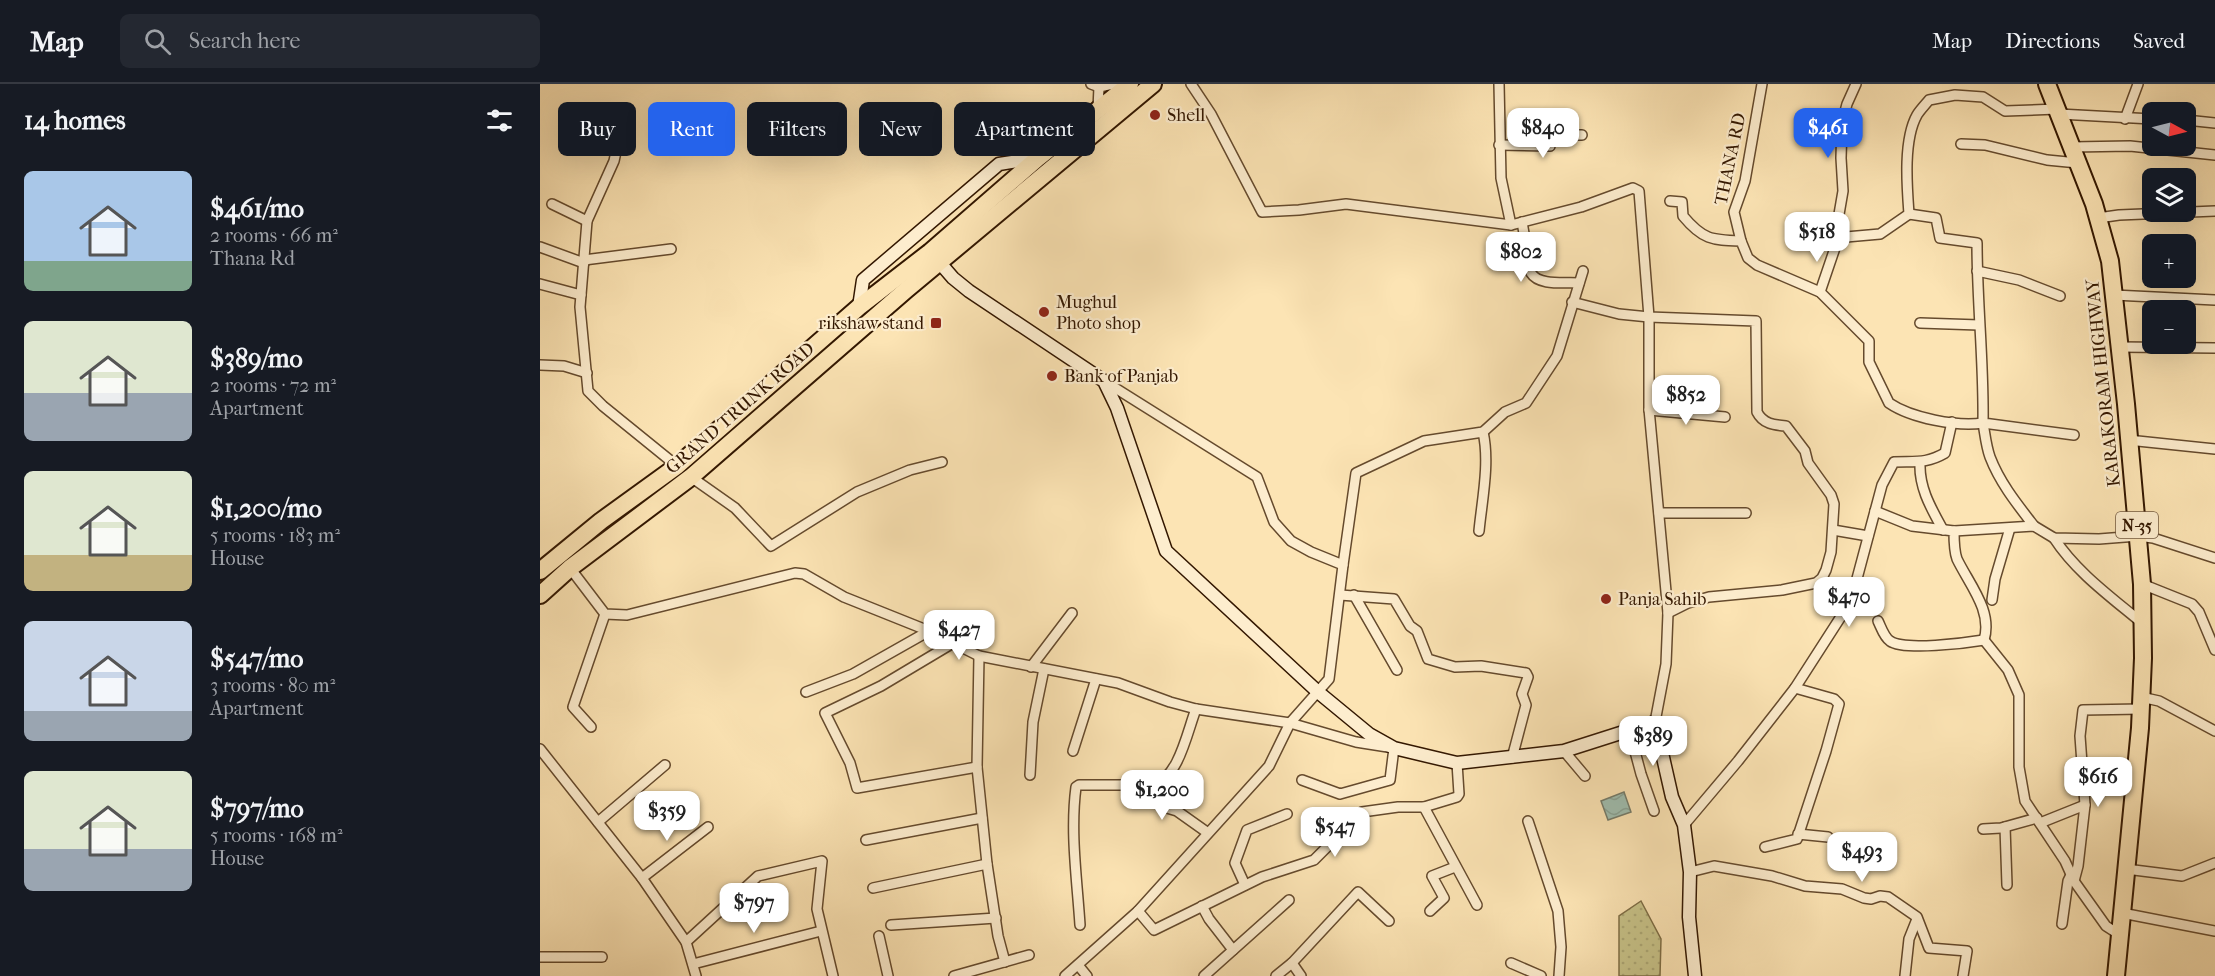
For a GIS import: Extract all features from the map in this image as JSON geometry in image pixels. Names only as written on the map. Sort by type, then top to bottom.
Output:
[{"type":"highway","name":"GRAND TRUNK ROAD","points":[[540,571],[601,521],[677,466],[859,307],[930,252],[1038,158],[1130,84]]},
{"type":"highway","name":"GRAND TRUNK ROAD","points":[[540,595],[570,568],[691,477],[1153,84]]},
{"type":"highway","name":"KARAKORAM HIGHWAY","points":[[2047,84],[2098,218],[2110,261],[2142,584],[2141,703],[2116,976]]},
{"type":"main road","points":[[940,263],[969,291],[1104,381],[1118,408],[1166,550],[1318,692],[1362,728],[1394,748],[1457,763],[1564,752],[1655,722],[1672,797],[1684,825],[1690,872],[1689,917],[1695,976]]},
{"type":"street","points":[[1098,111],[1095,86],[1113,84]]},
{"type":"street","points":[[1191,84],[1211,114],[1262,212],[1346,204],[1511,225],[1581,207],[1633,188],[1637,189],[1649,317],[1649,410],[1668,613],[1665,664],[1655,722]]},
{"type":"street","points":[[1499,84],[1501,178],[1511,225]]},
{"type":"street","name":"THANA RD","points":[[1762,84],[1745,180],[1734,212],[1741,241],[1748,258],[1756,265],[1820,292]]},
{"type":"street","points":[[1856,84],[1842,123],[1843,191],[1837,243],[1820,292],[1869,341],[1869,362],[1889,403],[1897,408],[1917,415],[1970,425],[1983,423],[2074,435]]},
{"type":"street","points":[[2124,119],[2138,84]]},
{"type":"street","points":[[1909,214],[1907,192],[1909,147],[1916,117],[1929,100],[1955,95],[1983,97],[2005,111],[2058,111],[2142,119]]},
{"type":"street","points":[[2196,121],[2215,123]]},
{"type":"street","points":[[1499,146],[1550,146],[1551,135],[1582,135]]},
{"type":"street","points":[[1961,144],[1985,145],[2047,160],[2078,163]]},
{"type":"street","points":[[2072,147],[2130,146],[2215,155]]},
{"type":"street","points":[[615,156],[587,221],[580,307],[588,391],[603,406],[677,466]]},
{"type":"street","points":[[1670,201],[1682,202],[1683,216],[1711,240],[1741,241]]},
{"type":"street","points":[[552,204],[587,221]]},
{"type":"street","points":[[2098,218],[2139,213],[2215,211]]},
{"type":"street","points":[[1837,243],[1846,237],[1880,234],[1909,214],[1935,218],[1940,238],[1977,243],[1979,325],[1984,387],[1983,423],[1989,454],[1998,476],[2034,526],[2054,538],[2064,552],[2100,588],[2142,623]]},
{"type":"street","points":[[1522,222],[1531,273],[1534,278],[1541,281],[1579,283]]},
{"type":"street","points":[[540,247],[584,262],[671,249]]},
{"type":"street","points":[[1065,976],[1138,911],[1269,766],[1290,723],[1329,679],[1356,472],[1424,441],[1483,432],[1505,412],[1526,403],[1557,356],[1583,270]]},
{"type":"street","points":[[1977,272],[2019,280],[2060,296]]},
{"type":"street","points":[[540,284],[581,295]]},
{"type":"street","points":[[2114,295],[2215,300]]},
{"type":"street","points":[[1572,302],[1619,314],[1756,321],[1757,412],[1760,418],[1771,424],[1786,426],[1805,451],[1808,463],[1831,495],[1834,504],[1831,552],[1826,570],[1816,583],[1782,590],[1709,597],[1688,603],[1668,613]]},
{"type":"street","points":[[1920,323],[1979,325]]},
{"type":"street","points":[[2120,347],[2215,348]]},
{"type":"street","points":[[540,365],[564,366],[587,373]]},
{"type":"street","points":[[1104,381],[1257,477],[1274,522],[1291,541],[1344,565]]},
{"type":"street","points":[[1649,410],[1725,417]]},
{"type":"street","points":[[1684,825],[1795,688],[1851,601],[1882,485],[1894,462],[1920,463],[1934,460],[1946,453],[1952,422]]},
{"type":"street","points":[[1479,531],[1486,442],[1483,432]]},
{"type":"street","points":[[2128,440],[2215,449]]},
{"type":"street","points":[[691,477],[735,508],[771,546],[857,492],[910,470],[942,462]]},
{"type":"street","points":[[1920,463],[1919,477],[1922,486],[1929,505],[1943,530]]},
{"type":"street","points":[[1875,511],[1912,526],[1943,530],[2034,526]]},
{"type":"street","points":[[1659,513],[1746,513]]},
{"type":"street","points":[[1992,600],[1995,579],[2010,528]]},
{"type":"street","points":[[1833,530],[1868,536]]},
{"type":"street","points":[[1954,531],[1956,557],[1978,599],[1988,627],[1984,640]]},
{"type":"street","points":[[2054,538],[2099,539],[2138,536],[2154,538],[2215,558]]},
{"type":"street","points":[[570,568],[606,614],[627,615],[795,573],[804,574],[844,597],[929,632],[979,656],[1118,683],[1196,709],[1290,723],[1356,742],[1394,748],[1390,780],[1340,794],[1302,780]]},
{"type":"street","points":[[2142,584],[2192,604],[2199,612],[2215,650]]},
{"type":"street","points":[[1340,595],[1394,599],[1410,626],[1417,631],[1428,659],[1434,662],[1455,667],[1481,666],[1526,673],[1528,677],[1522,694],[1526,705],[1512,758]]},
{"type":"street","points":[[1354,595],[1397,670]]},
{"type":"street","points":[[1031,667],[1072,613]]},
{"type":"street","points":[[591,726],[573,707],[606,614]]},
{"type":"street","points":[[1878,621],[1888,640],[1898,645],[1961,644],[1984,640]]},
{"type":"street","points":[[806,692],[853,675],[929,632]]},
{"type":"street","points":[[1984,640],[2008,670],[2019,695],[2020,779],[2025,801],[2106,926],[2120,935]]},
{"type":"street","points":[[953,643],[881,686],[825,713],[850,763],[857,788],[976,767]]},
{"type":"street","points":[[979,656],[976,767],[987,864],[1005,962]]},
{"type":"street","points":[[1030,775],[1033,722],[1044,669]]},
{"type":"street","points":[[1072,751],[1096,679]]},
{"type":"street","points":[[1765,847],[1794,841],[1798,834],[1839,704],[1834,699],[1795,688]]},
{"type":"street","points":[[2062,924],[2068,881],[2073,878],[2078,866],[2085,805],[2080,736],[2083,710],[2159,701],[2215,731]]},
{"type":"street","points":[[1080,925],[1075,853],[1076,787],[1079,785],[1156,784],[1170,774],[1178,760],[1196,709]]},
{"type":"street","points":[[1629,729],[1654,811]]},
{"type":"street","points":[[540,750],[642,878],[686,942],[696,976]]},
{"type":"street","points":[[1564,752],[1585,776]]},
{"type":"street","points":[[1138,911],[1154,930],[1262,877],[1314,860],[1362,812],[1398,807],[1424,807],[1459,795],[1457,763]]},
{"type":"street","points":[[598,822],[665,765]]},
{"type":"street","points":[[1156,784],[1160,806],[1177,811],[1208,833]]},
{"type":"street","points":[[1983,829],[2039,820],[2085,805]]},
{"type":"street","points":[[1424,807],[1455,867],[1478,905]]},
{"type":"street","points":[[1245,885],[1235,863],[1247,830],[1287,814]]},
{"type":"street","points":[[866,840],[982,818]]},
{"type":"street","points":[[1528,821],[1558,911],[1561,947],[1559,976]]},
{"type":"street","points":[[642,878],[708,827]]},
{"type":"street","points":[[2005,827],[2007,885]]},
{"type":"street","points":[[1798,834],[1828,837]]},
{"type":"street","points":[[686,942],[758,876],[822,861],[817,909],[833,976]]},
{"type":"street","points":[[2126,869],[2182,876],[2215,863]]},
{"type":"street","points":[[873,888],[987,864]]},
{"type":"street","points":[[1690,872],[1714,866],[1772,876],[1805,886],[1842,889],[1864,898],[1888,897],[1917,919],[1929,948],[1966,951],[1963,976]]},
{"type":"street","points":[[1430,911],[1444,898],[1432,876],[1455,867]]},
{"type":"street","points":[[1276,976],[1292,963],[1358,892],[1389,921]]},
{"type":"street","points":[[1204,976],[1289,900]]},
{"type":"street","points":[[1202,906],[1209,920],[1233,950]]},
{"type":"street","points":[[2122,913],[2215,931]]},
{"type":"street","points":[[891,925],[996,918]]},
{"type":"street","points":[[1905,976],[1909,939],[1917,919]]},
{"type":"street","points":[[693,964],[821,931]]},
{"type":"street","points":[[879,936],[888,976]]},
{"type":"street","points":[[954,976],[1029,955]]},
{"type":"street","points":[[540,957],[602,957]]},
{"type":"street","points":[[1292,963],[1301,976]]},
{"type":"street","points":[[1511,963],[1541,976]]},
{"type":"street","points":[[1078,965],[1087,976]]},
{"type":"shaded area","points":[[1641,901],[1661,939],[1660,976],[1619,976],[1619,916]]},
{"type":"water","points":[[1624,792],[1631,812],[1608,820],[1601,801]]},
{"type":"place","name":"Shell","points":[[1155,115]]},
{"type":"place","name":"Mughul Photo shop","points":[[1044,312]]},
{"type":"place","name":"rikshaw stand","points":[[936,323]]},
{"type":"place","name":"Bank of Panjab","points":[[1052,376]]},
{"type":"place","name":"Panja Sahib","points":[[1606,599]]}]
